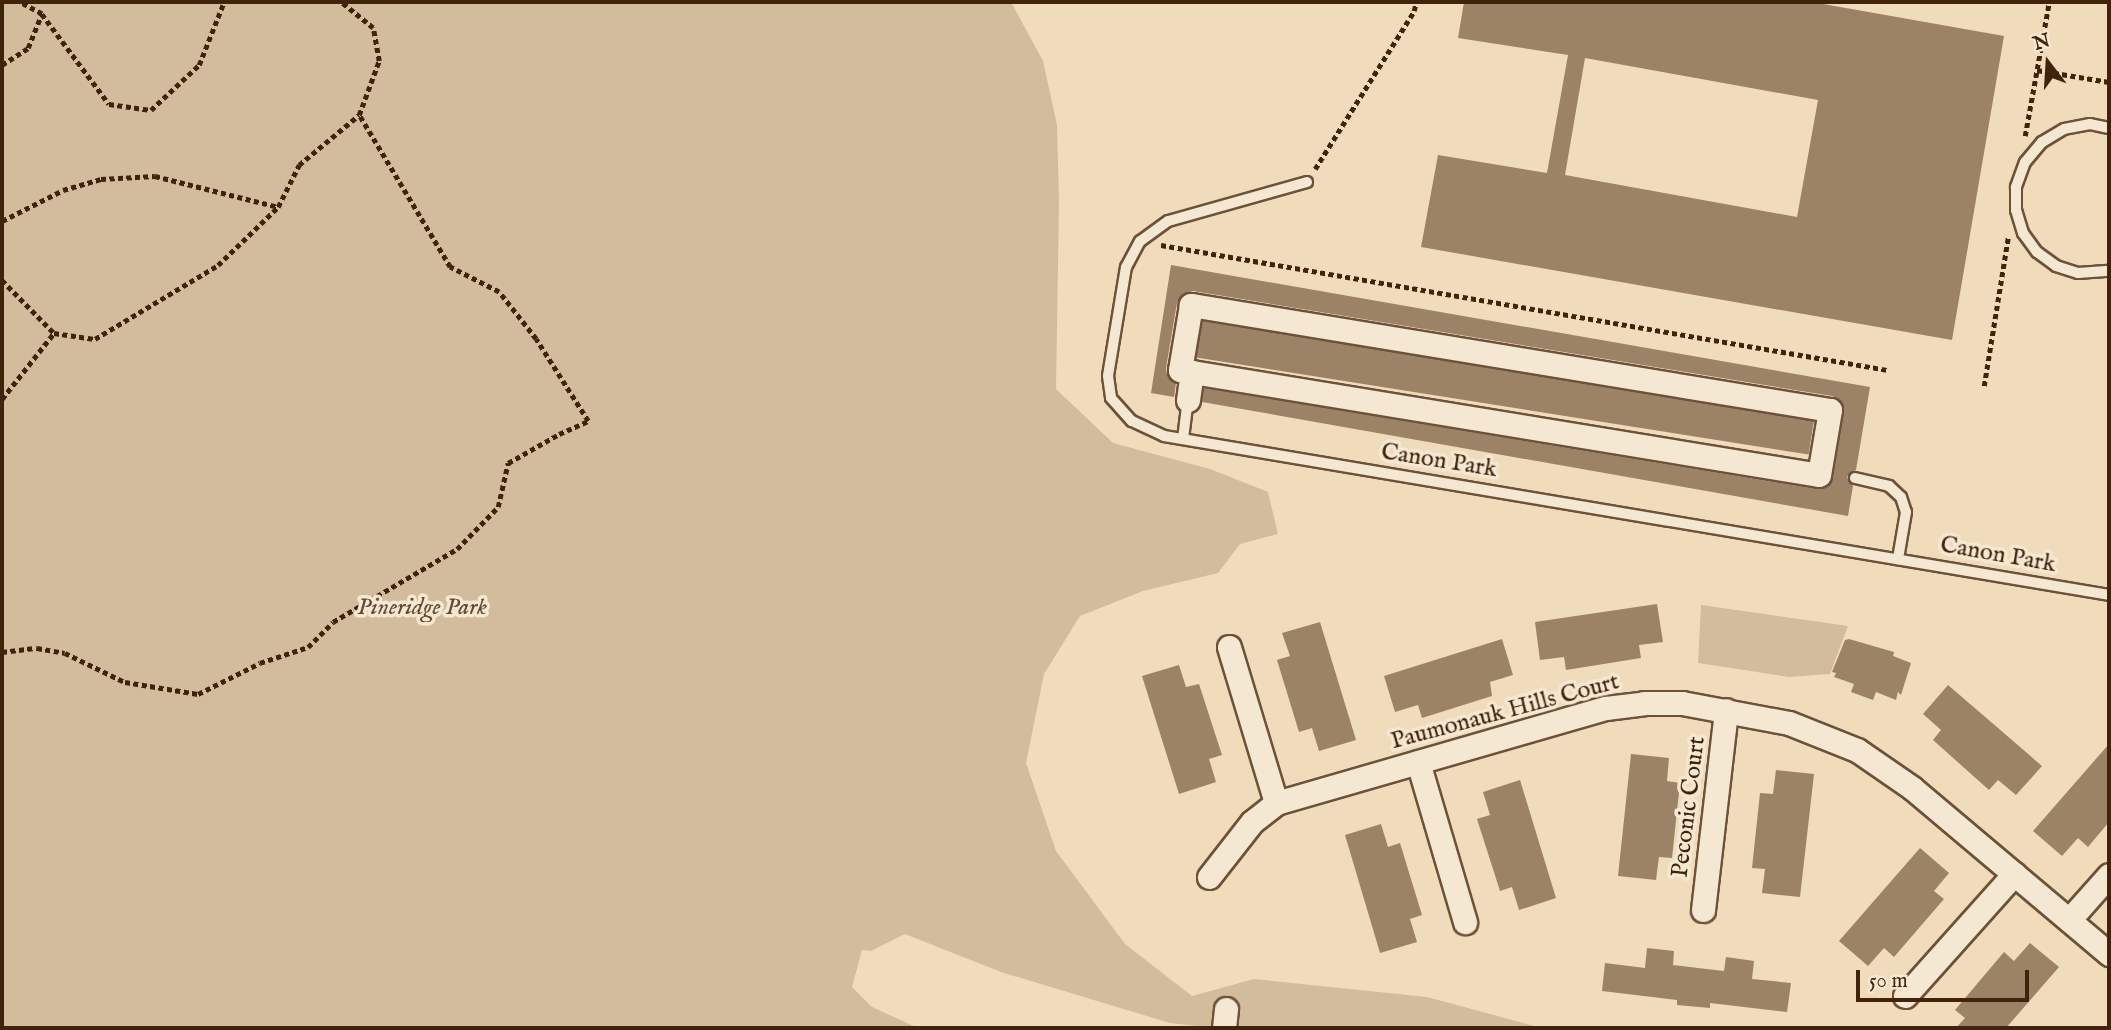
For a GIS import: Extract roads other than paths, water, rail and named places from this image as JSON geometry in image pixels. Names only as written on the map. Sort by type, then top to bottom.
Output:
[{"type":"street","points":[[1191,305],[1830,410],[1819,475],[1192,372],[1180,370],[1191,305]]},
{"type":"street","points":[[1188,400],[1192,372]]},
{"type":"street","points":[[1230,647],[1276,803]]},
{"type":"street","name":"Paumonauk Hills Court","points":[[1209,877],[1252,822],[1276,803],[1606,708],[1644,703],[1682,703],[1789,723],[1857,750],[1912,788],[2109,954]]},
{"type":"street","name":"Peconic Court","points":[[1703,910],[1726,710]]},
{"type":"street","points":[[1418,762],[1465,922]]},
{"type":"street","points":[[1905,996],[2014,874]]},
{"type":"street","points":[[2069,920],[2109,875]]},
{"type":"lane","points":[[2109,128],[2090,124],[2064,129],[2042,142],[2025,162],[2016,187],[2016,210],[2023,233],[2037,252],[2056,265],[2078,273],[2109,271]]},
{"type":"lane","name":"Canon Park","points":[[1307,182],[1168,221],[1140,241],[1126,267],[1108,376],[1111,398],[1132,421],[1164,436],[2109,595]]},
{"type":"lane","points":[[1183,439],[1188,400]]},
{"type":"lane","points":[[1855,478],[1889,486],[1901,497],[1905,520],[1898,559]]},
{"type":"park label","name":"Pineridge Park","points":[[422,608]]}]
